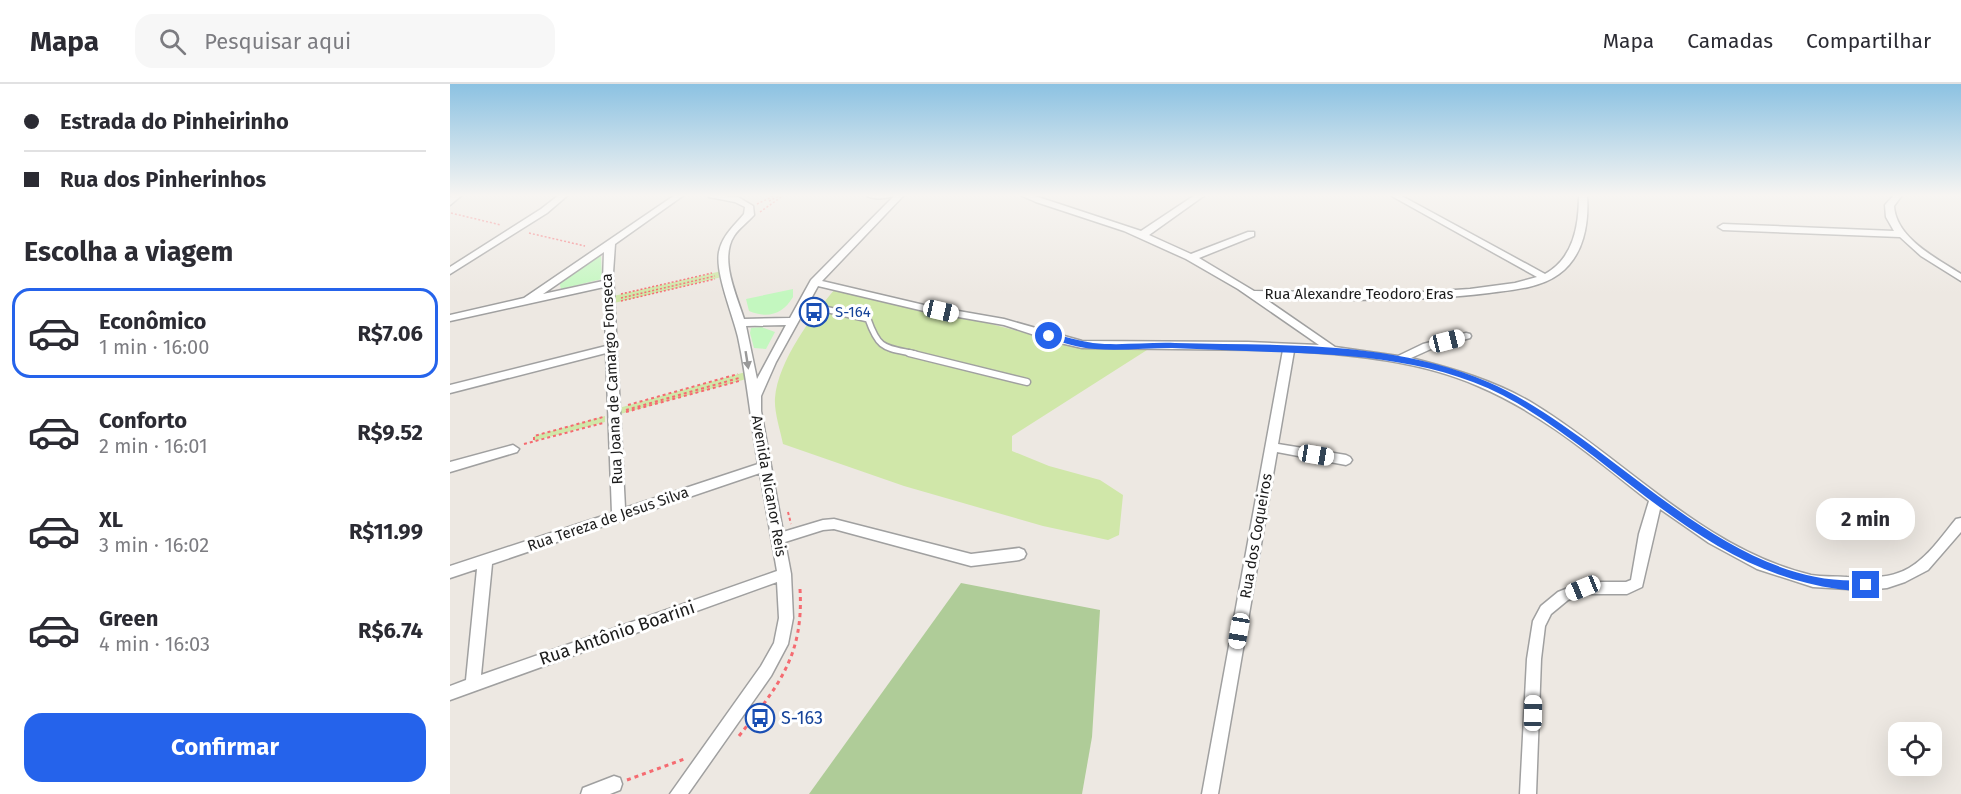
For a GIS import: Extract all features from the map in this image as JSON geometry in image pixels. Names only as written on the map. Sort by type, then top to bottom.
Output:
[{"type":"street","points":[[450,271],[517,228]]},
{"type":"street","points":[[528,300],[633,228]]},
{"type":"street","points":[[735,228],[724,244],[726,273],[755,396]]},
{"type":"street","name":"Avenida Nicanor Reis","points":[[678,794],[766,671],[781,644],[786,618],[784,574],[755,411],[755,396],[792,321],[815,282],[868,228]]},
{"type":"street","points":[[1121,228],[1142,235],[1190,258],[1253,294],[1335,351]]},
{"type":"street","points":[[1142,235],[1152,228]]},
{"type":"street","points":[[1454,228],[1545,278]]},
{"type":"street","name":"Rua Alexandre Teodoro Eras","points":[[1253,294],[1350,296],[1458,294],[1530,283],[1545,278],[1566,263],[1580,228]]},
{"type":"street","points":[[1752,228],[1901,234]]},
{"type":"street","points":[[1897,228],[1928,257],[1961,278]]},
{"type":"street","points":[[1190,258],[1251,234]]},
{"type":"street","name":"Rua Joana de Camargo Fonseca","points":[[610,244],[607,283],[610,300],[619,514]]},
{"type":"street","points":[[815,282],[962,316],[1002,321],[1081,345],[1289,348],[1402,358],[1482,383],[1518,399],[1556,423],[1656,500],[1707,535],[1768,567],[1805,580],[1850,586],[1881,583],[1905,577],[1922,568],[1961,524]]},
{"type":"street","points":[[450,318],[607,283]]},
{"type":"street","points":[[739,323],[792,321]]},
{"type":"street","points":[[1402,358],[1427,346],[1466,336]]},
{"type":"street","points":[[450,389],[612,348]]},
{"type":"street","name":"Rua dos Coqueiros","points":[[1210,794],[1289,348]]},
{"type":"street","points":[[1272,447],[1346,460]]},
{"type":"street","points":[[450,467],[513,449]]},
{"type":"street","name":"Rua Tereza de Jesus Silva","points":[[450,572],[765,467]]},
{"type":"street","points":[[1528,794],[1533,658],[1538,626],[1546,610],[1563,596],[1583,588],[1626,588],[1637,583],[1646,534],[1656,500]]},
{"type":"street","points":[[778,539],[823,525],[834,524],[971,560],[1019,554]]},
{"type":"street","points":[[473,684],[485,561]]},
{"type":"street","name":"Rua Antônio Boarini","points":[[450,693],[784,574]]},
{"type":"street","points":[[589,794],[614,784]]},
{"type":"lane","points":[[803,304],[868,319],[876,341],[886,347],[1027,382]]},
{"type":"path","points":[[610,300],[726,273]]},
{"type":"path","points":[[610,300],[726,273]]},
{"type":"path","points":[[613,413],[750,374]]},
{"type":"path","points":[[613,413],[750,374]]},
{"type":"path","points":[[513,449],[605,422],[605,416],[534,436],[534,441]]},
{"type":"path","points":[[614,784],[711,750]]},
{"type":"green space","points":[[599,255],[601,256],[602,279],[561,289],[559,281]]},
{"type":"green space","points":[[726,270],[726,276],[610,304],[609,297]]},
{"type":"green space","points":[[793,289],[793,297],[780,311],[762,315],[749,311],[746,299]]},
{"type":"green space","points":[[835,289],[991,324],[1075,346],[1147,350],[1012,436],[1012,451],[1049,466],[1100,480],[1123,495],[1119,535],[1108,540],[1043,526],[904,486],[783,444],[775,403],[777,384],[782,369],[816,312]]},
{"type":"green space","points":[[761,327],[775,332],[766,349],[754,348],[750,333],[751,328]]},
{"type":"green space","points":[[749,371],[750,378],[613,416],[612,410]]},
{"type":"green space","points":[[605,416],[605,422],[534,441],[534,436]]},
{"type":"green space","points":[[961,583],[1100,610],[1092,737],[1082,794],[809,794]]},
{"type":"place","name":"S-164","points":[[814,312]]},
{"type":"place","name":"S-163","points":[[760,718]]},
{"type":"route","points":[[1049,336],[1081,345],[1094,346],[1172,345],[1335,351],[1402,358],[1442,369],[1518,399],[1556,423],[1656,500],[1707,535],[1768,567],[1805,580],[1850,586],[1866,585]]}]
